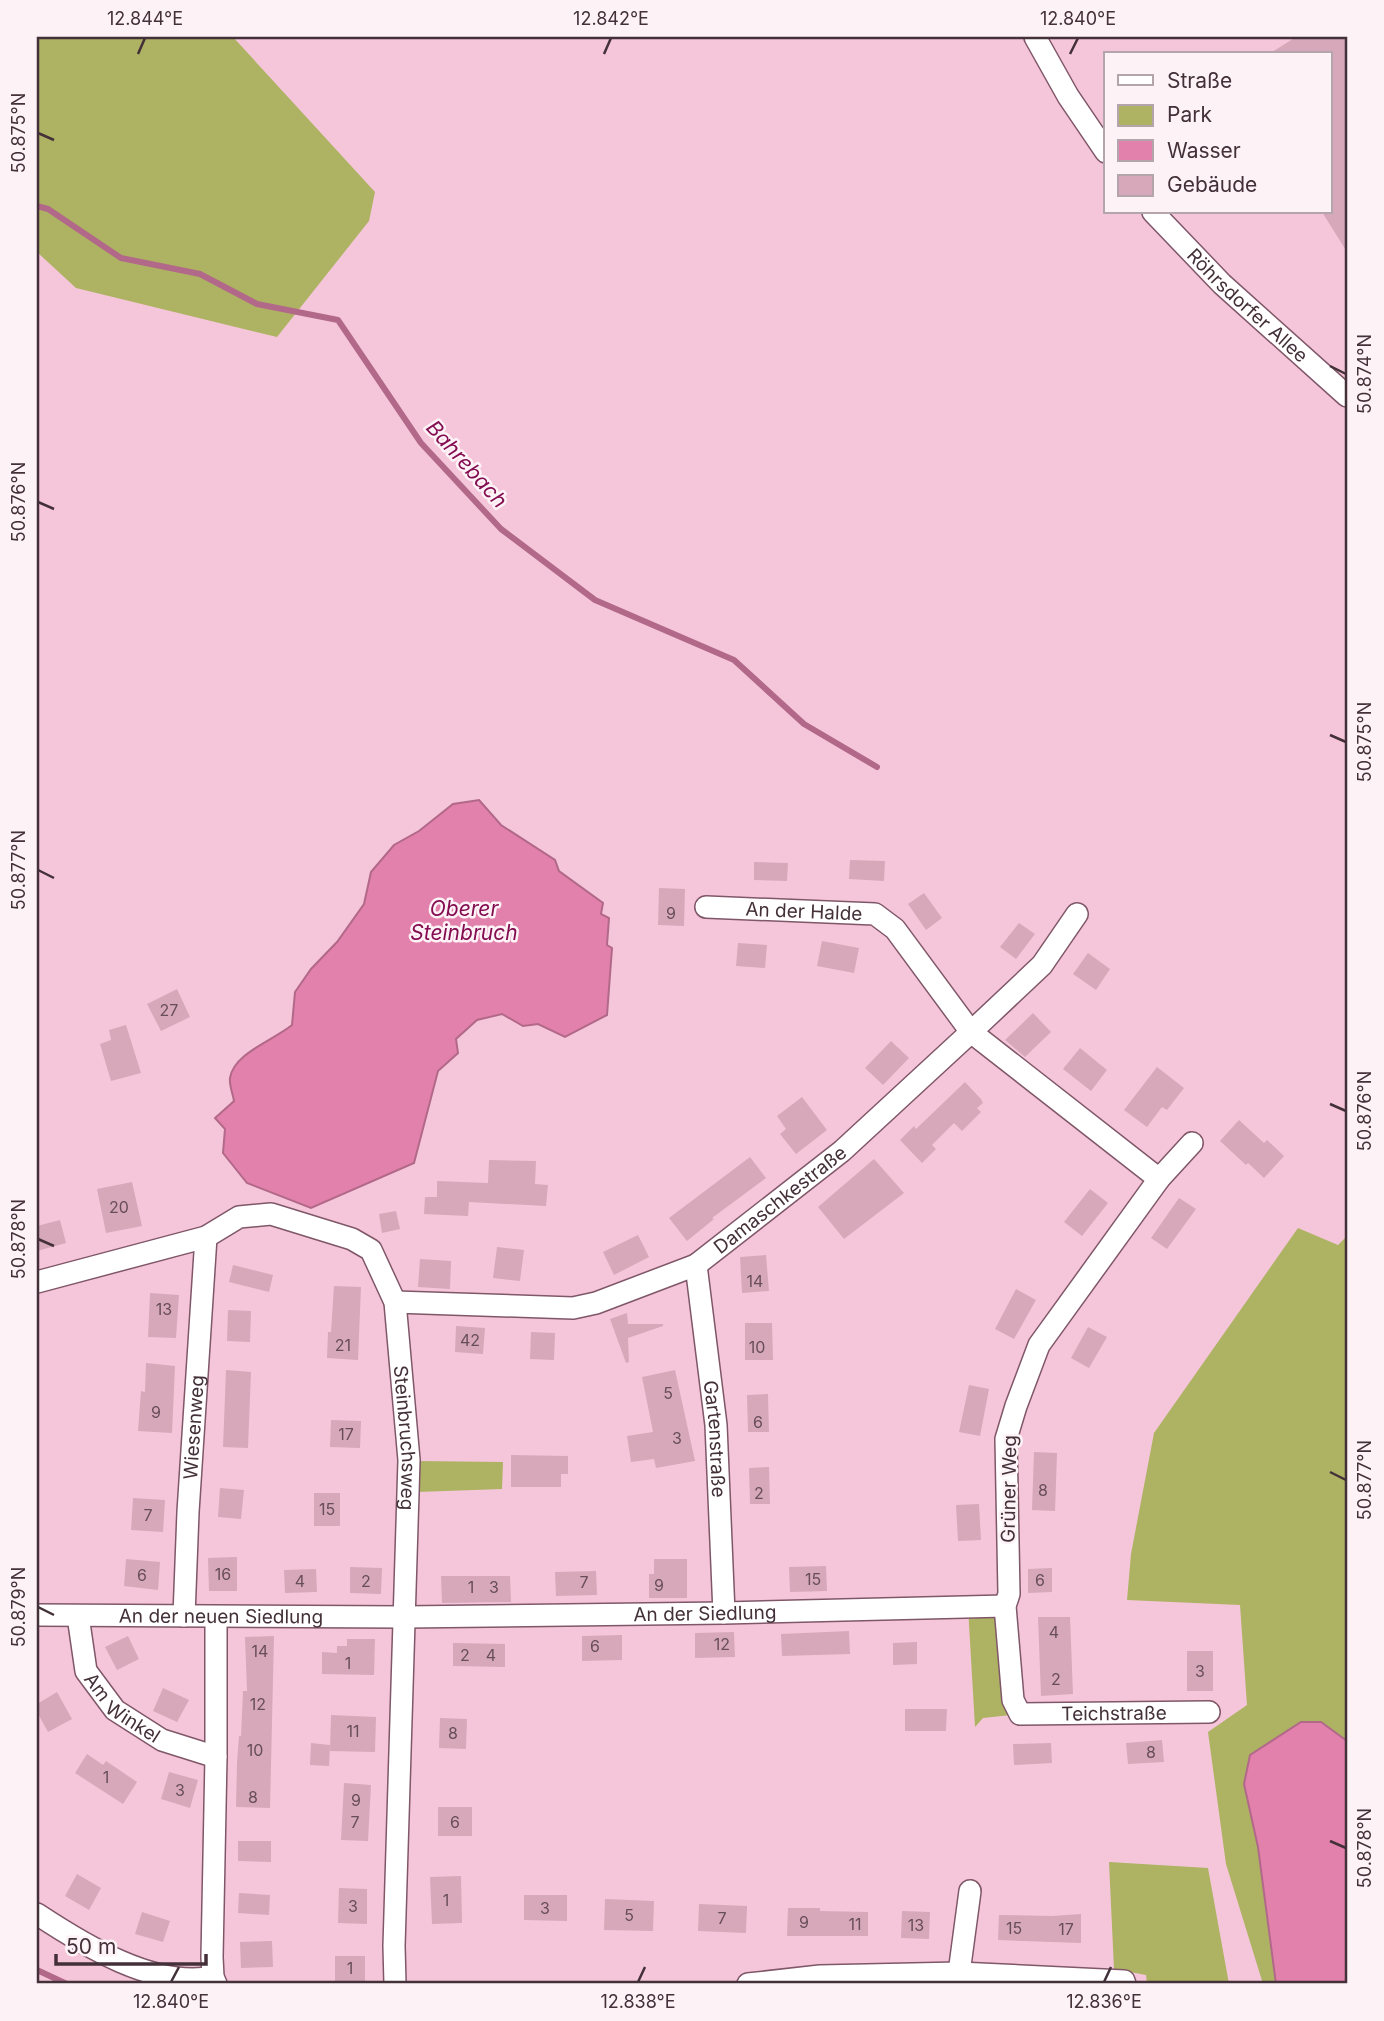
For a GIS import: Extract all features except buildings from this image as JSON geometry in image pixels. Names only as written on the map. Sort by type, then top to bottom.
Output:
[{"type":"street","points":[[1035,37],[1068,96],[1104,149]]},
{"type":"street","name":"Röhrsdorfer Allee","points":[[1155,214],[1222,284],[1347,396]]},
{"type":"street","name":"An der Halde","points":[[706,907],[875,914],[895,929],[971,1032]]},
{"type":"street","name":"Damaschkestraße","points":[[394,1302],[573,1308],[596,1303],[696,1265],[842,1151],[1042,965],[1077,914]]},
{"type":"street","points":[[971,1032],[1159,1179]]},
{"type":"street","name":"Grüner Weg","points":[[1020,1714],[1013,1700],[1005,1606],[1009,1594],[1006,1439],[1040,1345],[1159,1179],[1192,1143]]},
{"type":"street","name":"Steinbruchsweg","points":[[37,1282],[206,1237],[239,1217],[271,1214],[352,1239],[371,1250],[394,1302],[409,1460],[395,1984]]},
{"type":"street","name":"Wiesenweg","points":[[184,1616],[206,1237]]},
{"type":"street","name":"Gartenstraße","points":[[696,1265],[716,1424],[724,1613]]},
{"type":"street","name":"An der Siedlung","points":[[405,1617],[1005,1606]]},
{"type":"street","name":"An der neuen Siedlung","points":[[37,1615],[405,1617]]},
{"type":"street","name":"Am Winkel","points":[[78,1616],[86,1671],[115,1710],[162,1740],[216,1757]]},
{"type":"street","points":[[37,1914],[115,1959],[176,1980],[215,1981],[216,1617]]},
{"type":"street","name":"Teichstraße","points":[[1020,1714],[1209,1712]]},
{"type":"street","points":[[959,1973],[970,1891]]},
{"type":"street","points":[[748,1984],[820,1976],[959,1973],[1124,1981],[1125,1984]]},
{"type":"green space","points":[[37,37],[233,37],[375,192],[369,221],[277,337],[76,288],[37,252]]},
{"type":"green space","points":[[1298,1228],[1338,1245],[1347,1236],[1347,1741],[1321,1722],[1244,1784],[1258,1847],[1276,1984],[1263,1984],[1226,1864],[1208,1732],[1247,1705],[1240,1605],[1127,1600],[1131,1554],[1154,1433]]},
{"type":"green space","points":[[416,1461],[503,1462],[502,1489],[417,1492]]},
{"type":"green space","points":[[1005,1606],[1020,1714],[983,1718],[975,1727],[968,1607]]},
{"type":"green space","points":[[1109,1862],[1208,1868],[1229,1984],[1147,1984],[1146,1975],[1114,1969]]},
{"type":"water","name":"Oberer Steinbruch","points":[[479,800],[501,825],[555,860],[559,871],[603,903],[601,914],[609,918],[607,945],[612,948],[607,1015],[565,1037],[538,1024],[523,1026],[502,1014],[477,1020],[456,1039],[458,1053],[438,1071],[414,1163],[311,1208],[247,1183],[223,1153],[225,1129],[215,1118],[234,1101],[230,1081],[233,1069],[247,1054],[292,1025],[295,992],[311,969],[337,942],[364,904],[371,872],[394,845],[419,831],[453,804]]},
{"type":"water","points":[[1301,1722],[1321,1722],[1347,1741],[1347,1984],[1276,1984],[1258,1847],[1244,1784],[1250,1755]]},
{"type":"waterway","name":"Bahrebach","points":[[37,206],[48,209],[121,258],[200,274],[257,304],[338,320],[421,443],[501,529],[595,600],[734,660],[804,724],[877,767]]},
{"type":"waterway","points":[[37,1970],[67,1984]]}]
